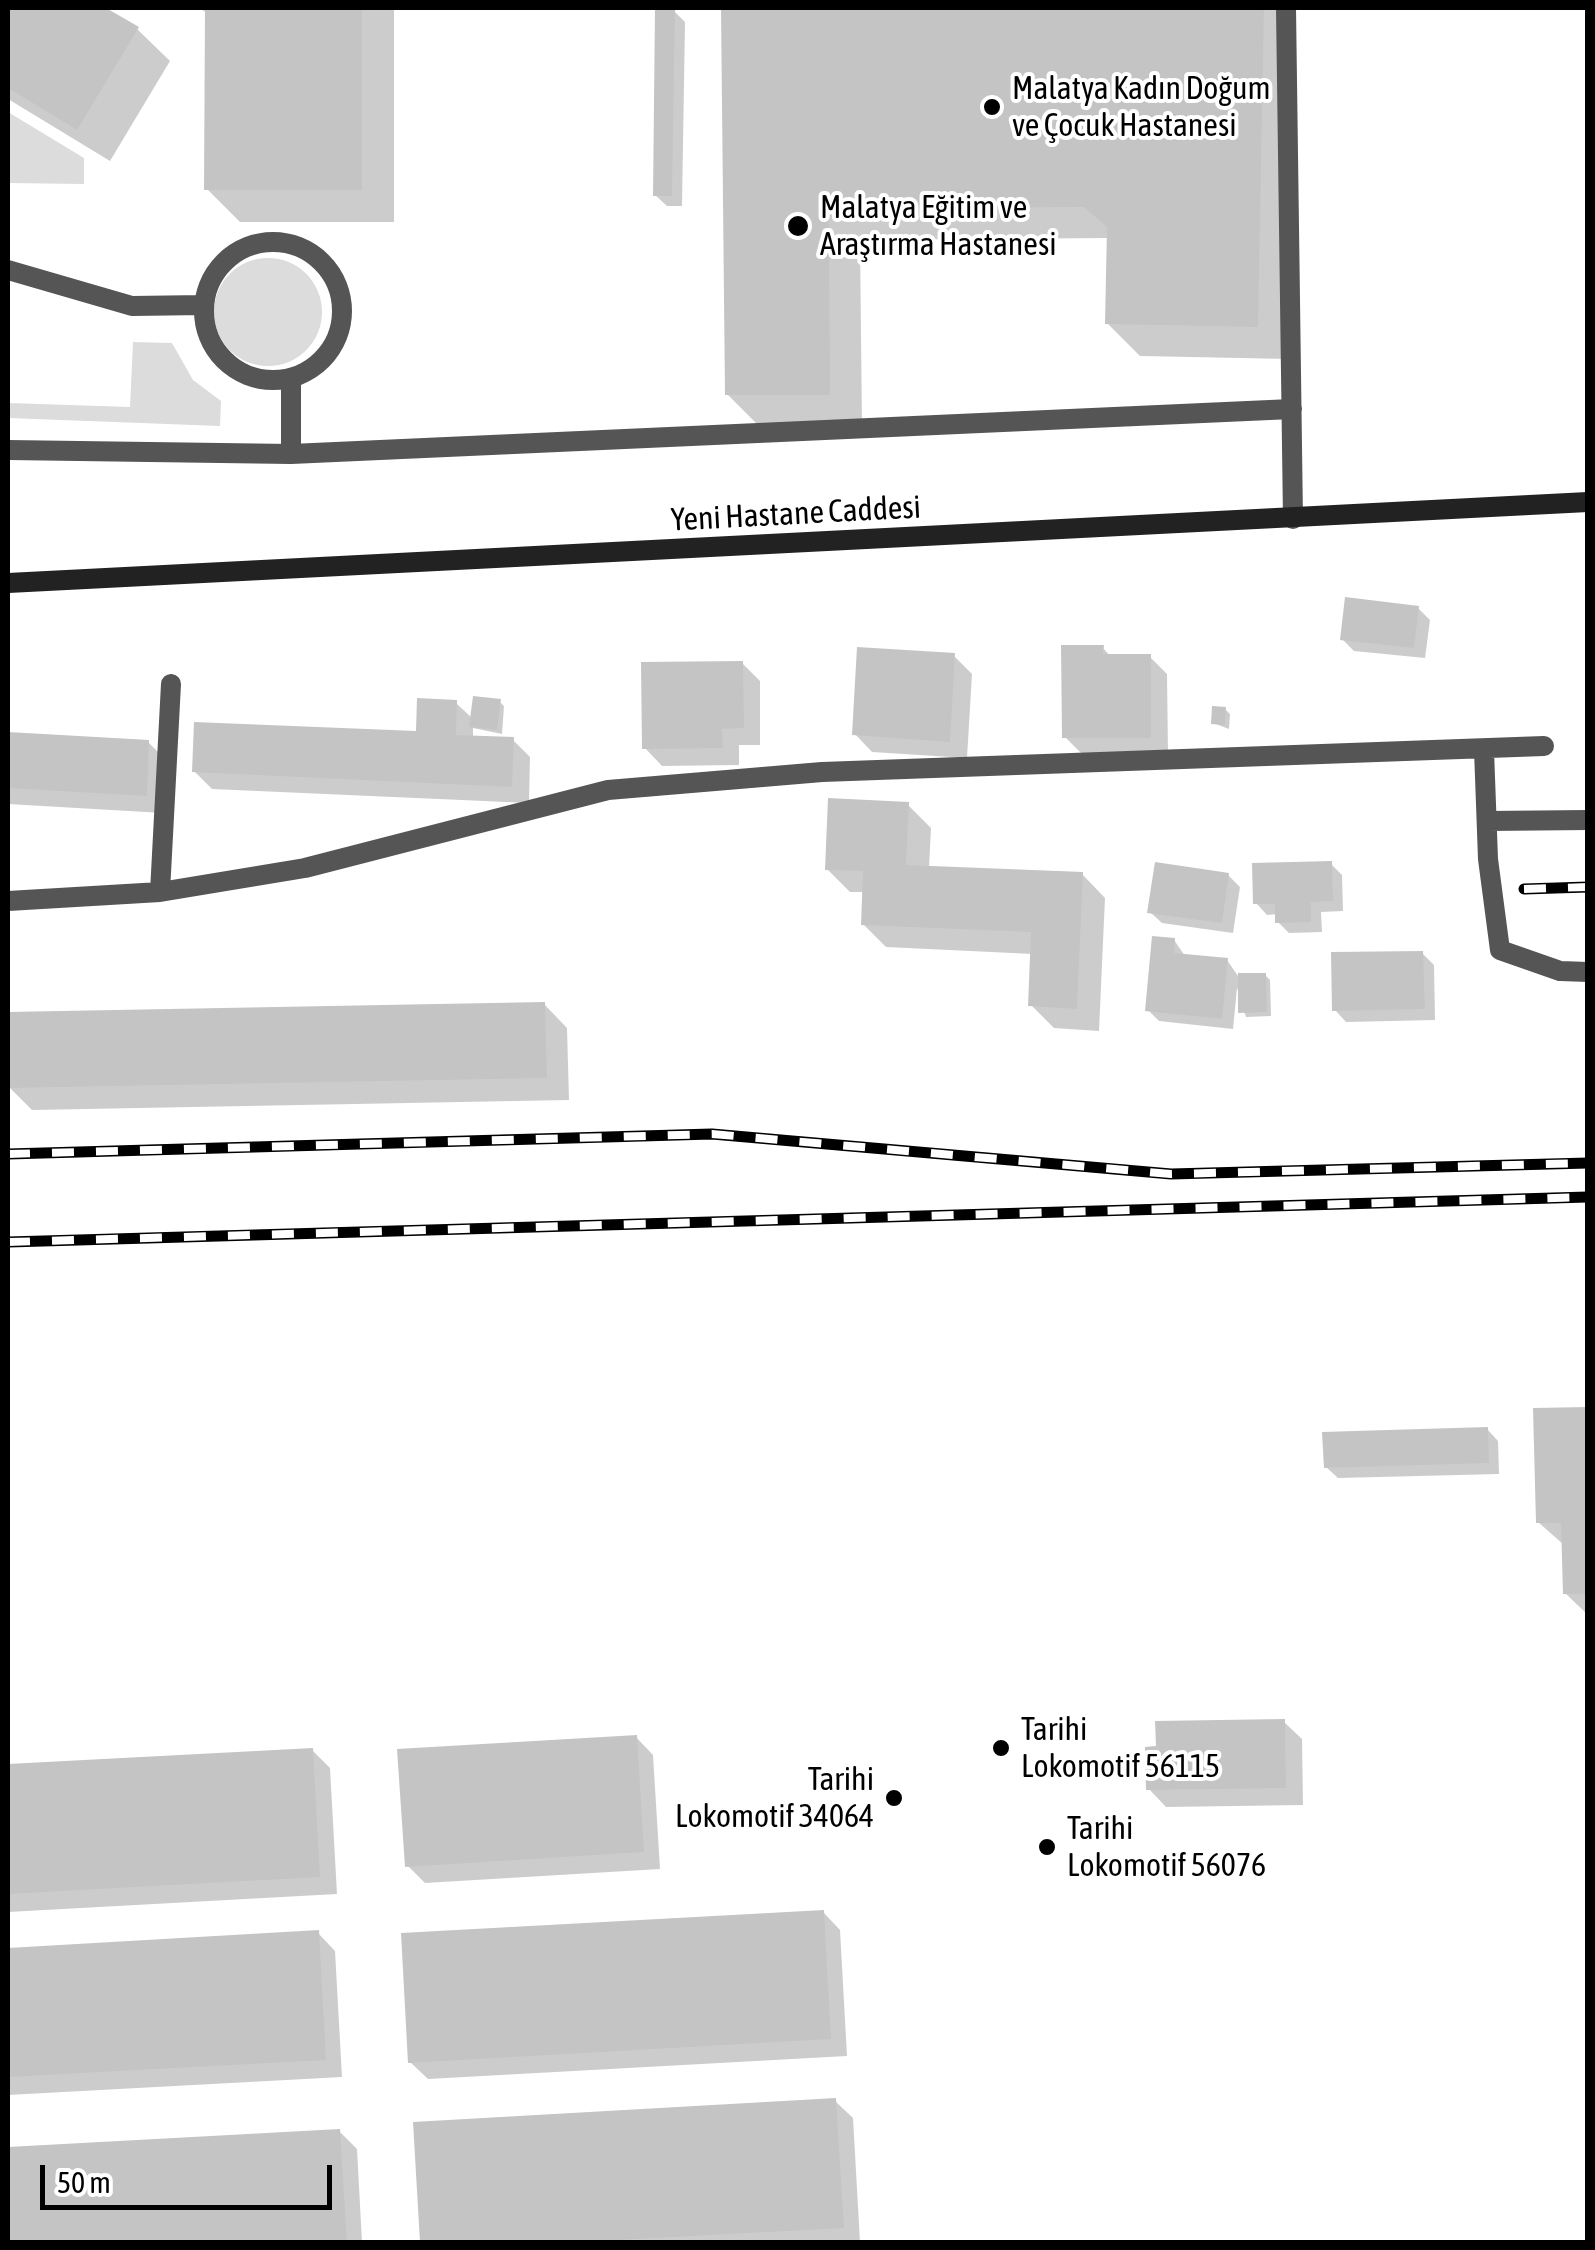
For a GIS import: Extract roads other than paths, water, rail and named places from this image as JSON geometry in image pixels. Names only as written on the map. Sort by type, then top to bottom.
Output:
[{"type":"main road","name":"Yeni Hastane Caddesi","points":[[8,583],[1588,502]]},
{"type":"street","points":[[1286,8],[1293,519]]},
{"type":"street","points":[[263,241],[287,242],[326,265],[339,286],[343,309],[340,332],[329,353],[312,369],[290,378],[256,378],[228,363],[213,347],[203,305],[209,282],[222,263],[240,249],[263,241]]},
{"type":"street","points":[[8,270],[132,306],[203,305]]},
{"type":"street","points":[[290,378],[291,454]]},
{"type":"street","points":[[8,450],[291,454],[1292,409]]},
{"type":"street","points":[[160,892],[171,684]]},
{"type":"street","points":[[8,901],[160,892],[305,868],[608,790],[822,772],[1544,746]]},
{"type":"street","points":[[1484,750],[1500,950],[1560,971],[1588,972]]},
{"type":"street","points":[[1487,821],[1588,820]]},
{"type":"railway","points":[[1524,889],[1588,887]]},
{"type":"railway","points":[[8,1154],[712,1134],[1171,1174],[1588,1163]]},
{"type":"railway","points":[[8,1242],[1588,1197]]},
{"type":"place","name":"Malatya Kadın Doğum ve Çocuk Hastanesi","points":[[992,107]]},
{"type":"place","name":"Malatya Eğitim ve Araştırma Hastanesi","points":[[798,226]]},
{"type":"place","name":"Tarihi Lokomotif 56115","points":[[1001,1748]]},
{"type":"place","name":"Tarihi Lokomotif 34064","points":[[894,1798]]},
{"type":"place","name":"Tarihi Lokomotif 56076","points":[[1047,1847]]}]
